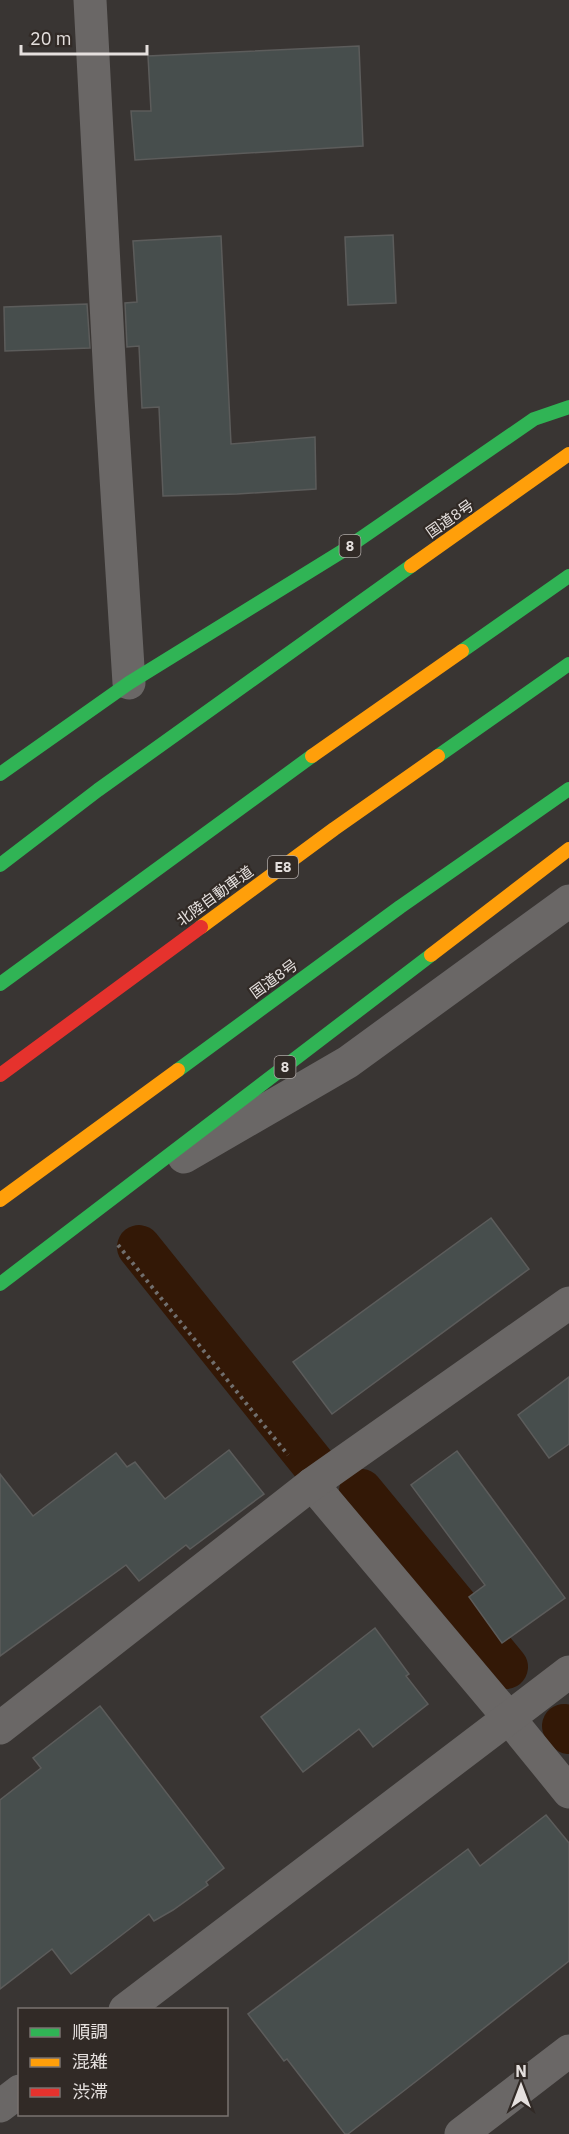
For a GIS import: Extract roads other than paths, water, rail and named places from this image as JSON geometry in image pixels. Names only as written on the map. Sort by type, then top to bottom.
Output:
[{"type":"highway","name":"8","points":[[0,774],[129,683],[341,552],[534,418],[569,407]]},
{"type":"highway","name":"国道8号","points":[[0,865],[98,790],[569,454]]},
{"type":"highway","points":[[0,984],[297,767],[569,576]]},
{"type":"highway","name":"北陸自動車道","points":[[0,1075],[334,829],[569,664]]},
{"type":"highway","name":"国道8号","points":[[0,1200],[400,907],[569,789]]},
{"type":"highway","name":"8","points":[[0,1284],[569,849]]},
{"type":"street","points":[[90,0],[129,683]]},
{"type":"street","points":[[113,1198],[348,1062],[569,901]]},
{"type":"street","points":[[0,1728],[312,1484],[569,1303]]},
{"type":"street","points":[[312,1484],[569,1792]]},
{"type":"street","points":[[128,2008],[569,1672]]},
{"type":"street","points":[[461,2134],[569,2051]]},
{"type":"street","points":[[0,2106],[18,2092]]},
{"type":"waterway","points":[[139,1247],[314,1465]]},
{"type":"waterway","points":[[361,1491],[506,1667]]},
{"type":"waterway","points":[[564,1726],[569,1732]]}]
